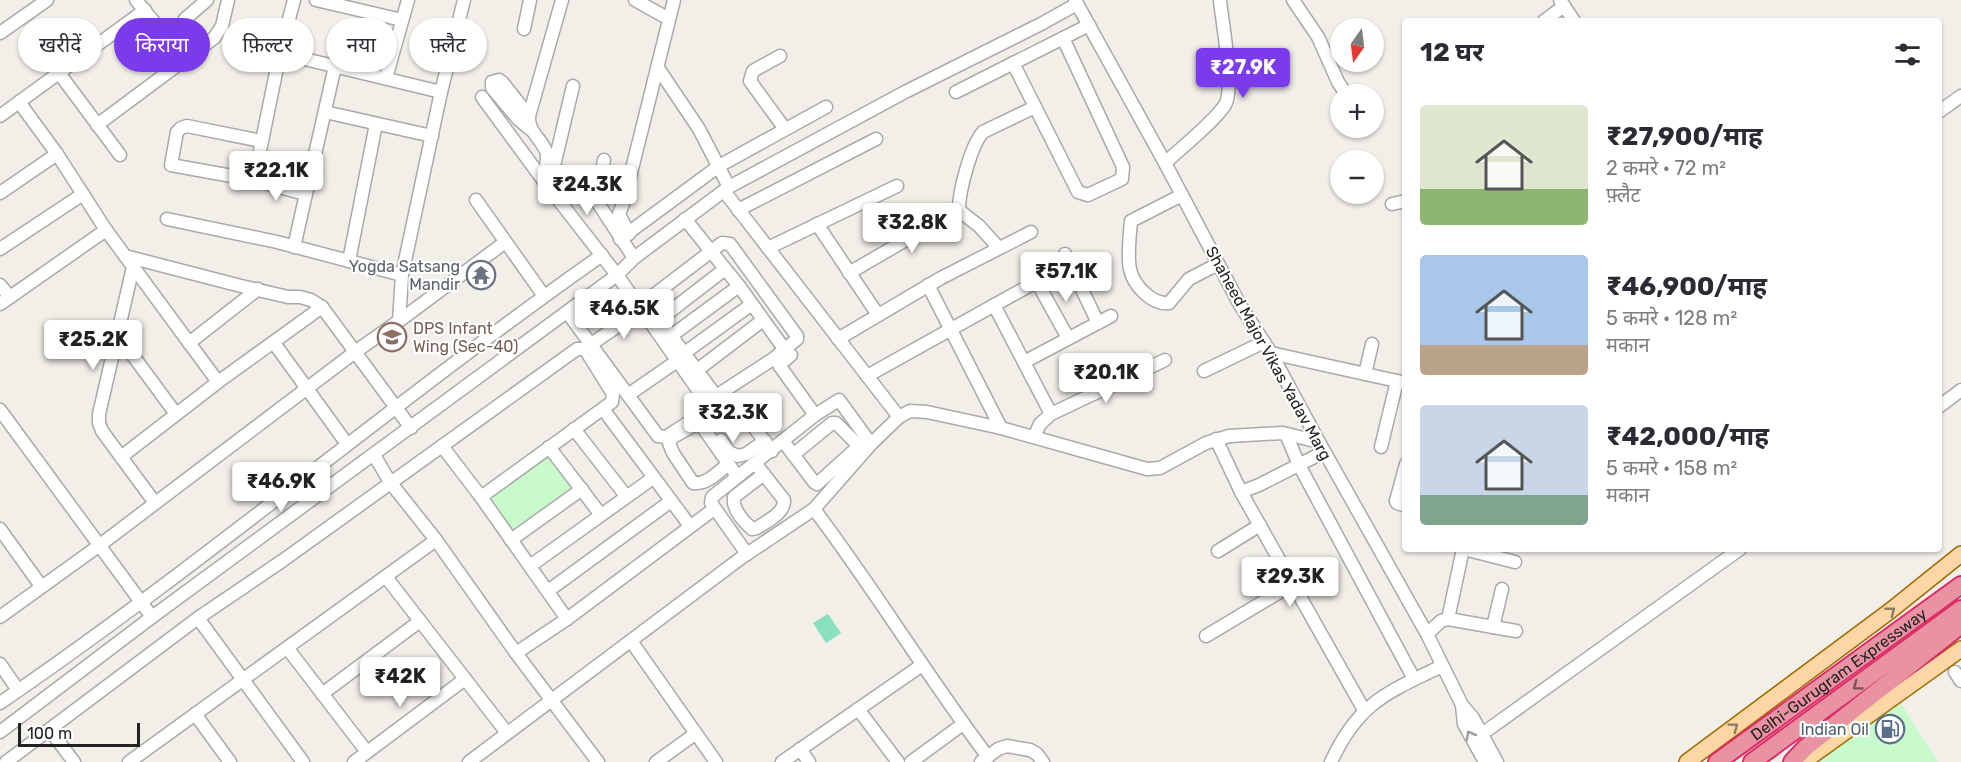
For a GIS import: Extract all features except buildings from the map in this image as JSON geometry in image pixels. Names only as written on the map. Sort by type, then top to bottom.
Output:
[{"type":"highway","name":"Delhi-Gurugram Expressway","points":[[1717,762],[1961,585]]},
{"type":"highway","name":"Delhi-Gurugram Expressway","points":[[1752,762],[1961,609]]},
{"type":"highway","points":[[1792,762],[1805,748],[1961,626]]},
{"type":"main road","points":[[1687,762],[1890,611],[1961,554]]},
{"type":"main road","points":[[1803,762],[1961,649]]},
{"type":"street","points":[[0,33],[47,0]]},
{"type":"street","points":[[136,0],[151,18]]},
{"type":"street","points":[[186,18],[207,0]]},
{"type":"street","points":[[210,41],[219,32],[228,0]]},
{"type":"street","points":[[289,18],[294,0]]},
{"type":"street","points":[[316,0],[402,20]]},
{"type":"street","points":[[386,78],[408,0]]},
{"type":"street","points":[[399,321],[402,275],[441,92],[464,0]]},
{"type":"street","points":[[524,29],[531,0]]},
{"type":"street","points":[[530,129],[529,116],[562,0]]},
{"type":"street","points":[[635,0],[669,19]]},
{"type":"street","points":[[634,258],[619,214],[674,0]]},
{"type":"street","points":[[1165,163],[1216,115],[1228,97],[1228,75],[1220,0]]},
{"type":"street","points":[[1293,0],[1318,36],[1339,84]]},
{"type":"street","points":[[0,732],[152,617],[617,275],[634,258],[726,189],[904,92],[1041,24],[1076,2]]},
{"type":"street","name":"Shaheed Major Vikas Yadav Marg","points":[[1076,2],[1240,305],[1271,353],[1321,447],[1427,634],[1462,705],[1473,718],[1497,762]]},
{"type":"street","points":[[1547,18],[1562,3],[1572,18]]},
{"type":"street","points":[[0,116],[145,10]]},
{"type":"street","points":[[956,92],[1089,25]]},
{"type":"street","points":[[1013,63],[1078,192],[1088,195],[1122,179],[1123,167],[1063,38]]},
{"type":"street","points":[[780,56],[753,71],[750,81],[785,129]]},
{"type":"street","points":[[658,68],[699,129],[719,166],[726,189],[738,210],[899,417]]},
{"type":"street","points":[[97,125],[167,72]]},
{"type":"street","points":[[254,180],[276,72]]},
{"type":"street","points":[[294,247],[334,72]]},
{"type":"street","points":[[360,72],[441,92]]},
{"type":"street","points":[[58,73],[120,155]]},
{"type":"street","points":[[529,116],[502,82],[499,80],[492,82],[492,88],[518,119],[530,129],[546,152],[546,183]]},
{"type":"street","points":[[546,183],[573,86]]},
{"type":"street","points":[[1942,110],[1961,96]]},
{"type":"street","points":[[482,97],[641,310],[680,357],[696,370],[716,396],[791,350]]},
{"type":"street","points":[[19,102],[57,154],[106,230],[218,382]]},
{"type":"street","points":[[625,236],[719,166],[826,107]]},
{"type":"street","points":[[959,209],[973,148],[979,136],[1035,107]]},
{"type":"street","points":[[325,112],[432,136]]},
{"type":"street","points":[[349,261],[376,124]]},
{"type":"street","points":[[261,141],[187,126],[177,132],[171,165],[254,180],[305,194]]},
{"type":"street","points":[[738,210],[876,139]]},
{"type":"street","points":[[0,193],[57,154]]},
{"type":"street","points":[[604,160],[596,200],[625,236]]},
{"type":"street","points":[[768,248],[897,186]]},
{"type":"street","points":[[0,249],[83,194]]},
{"type":"street","points":[[1182,195],[1131,221],[1130,269],[1142,292],[1163,304],[1170,303],[1189,279],[1218,264]]},
{"type":"street","points":[[476,200],[504,243],[544,296]]},
{"type":"street","points":[[1392,204],[1402,202]]},
{"type":"street","points":[[959,209],[998,247]]},
{"type":"street","points":[[849,273],[959,209]]},
{"type":"street","points":[[167,219],[294,247],[402,275]]},
{"type":"street","points":[[685,219],[763,320],[791,350]]},
{"type":"street","points":[[817,224],[878,315]]},
{"type":"street","points":[[0,285],[5,301],[106,230]]},
{"type":"street","points":[[838,339],[928,285],[1031,232]]},
{"type":"street","points":[[0,617],[504,243]]},
{"type":"street","points":[[567,312],[658,435],[662,437],[688,421],[704,407],[705,400],[680,357],[671,336],[648,306],[648,300],[711,250],[722,243],[730,244],[797,336],[791,350],[779,365],[815,415]]},
{"type":"street","points":[[0,703],[141,601],[396,407],[602,255]]},
{"type":"street","points":[[125,256],[311,300],[322,307],[411,428]]},
{"type":"street","points":[[867,376],[1037,282],[1067,259],[1098,323]]},
{"type":"street","points":[[133,267],[99,414],[99,423],[155,503]]},
{"type":"street","points":[[659,320],[725,269]]},
{"type":"street","points":[[1037,282],[1068,338]]},
{"type":"street","points":[[928,285],[1001,429]]},
{"type":"street","points":[[671,336],[739,286]]},
{"type":"street","points":[[189,343],[258,289]]},
{"type":"street","points":[[628,395],[752,304]]},
{"type":"street","points":[[994,305],[1051,414]]},
{"type":"street","points":[[121,457],[218,382],[322,307]]},
{"type":"street","points":[[590,345],[641,310]]},
{"type":"street","points":[[1024,362],[1111,316]]},
{"type":"street","points":[[696,370],[763,320]]},
{"type":"street","points":[[117,334],[176,414]]},
{"type":"street","points":[[1204,371],[1264,342]]},
{"type":"street","points":[[274,343],[347,444]]},
{"type":"street","points":[[1365,374],[1372,344]]},
{"type":"street","points":[[6,762],[198,618],[282,561],[390,482],[581,348],[588,352],[613,394],[612,402],[481,497]]},
{"type":"street","points":[[1271,353],[1401,382],[1381,447]]},
{"type":"street","points":[[1034,437],[1040,424],[1051,414],[1165,360]]},
{"type":"street","points":[[1942,404],[1961,390]]},
{"type":"street","points":[[710,423],[729,452],[738,456],[783,441],[815,415],[839,400],[871,444]]},
{"type":"street","points":[[716,411],[728,402],[734,401],[768,446]]},
{"type":"street","points":[[0,410],[4,425],[100,545],[152,617]]},
{"type":"street","points":[[603,410],[690,526]]},
{"type":"street","points":[[469,762],[747,554],[814,509],[871,444],[899,417],[910,411],[1034,437],[1147,469],[1160,468],[1216,439],[1229,436],[1286,434],[1321,447]]},
{"type":"street","points":[[728,464],[706,481],[700,484],[693,483],[673,453],[669,442],[673,437],[698,423],[737,476]]},
{"type":"street","points":[[783,441],[793,455],[817,484],[859,446],[836,423],[832,423],[793,455]]},
{"type":"street","points":[[574,429],[626,496]]},
{"type":"street","points":[[1286,434],[1299,465],[1414,679]]},
{"type":"street","points":[[1216,439],[1241,492],[1364,710]]},
{"type":"street","points":[[747,554],[714,509],[711,503],[712,497],[755,463],[768,446]]},
{"type":"street","points":[[441,447],[481,497],[567,619]]},
{"type":"street","points":[[549,447],[601,515]]},
{"type":"street","points":[[1241,492],[1299,465],[1321,447]]},
{"type":"street","points":[[374,455],[390,482],[436,540],[597,762]]},
{"type":"street","points":[[755,463],[764,474],[784,500],[785,504],[783,509],[757,528],[752,529],[735,508],[734,496],[764,474]]},
{"type":"street","points":[[530,566],[653,478]]},
{"type":"street","points":[[1402,479],[1396,501],[1402,505]]},
{"type":"street","points":[[511,540],[582,489]]},
{"type":"street","points":[[548,591],[671,501]]},
{"type":"street","points":[[516,653],[567,619],[714,509]]},
{"type":"street","points":[[814,509],[857,566],[984,759],[998,749],[1007,747],[1030,750],[1037,754],[1043,762]]},
{"type":"street","points":[[1218,551],[1260,525]]},
{"type":"street","points":[[0,529],[41,586]]},
{"type":"street","points":[[129,762],[145,758],[195,714],[436,540]]},
{"type":"street","points":[[1448,619],[1462,552]]},
{"type":"street","points":[[1486,552],[1501,554],[1515,562]]},
{"type":"street","points":[[1482,734],[1736,552]]},
{"type":"street","points":[[386,577],[507,734]]},
{"type":"street","points":[[1206,636],[1293,584]]},
{"type":"street","points":[[1493,627],[1502,589]]},
{"type":"street","points":[[198,618],[303,762]]},
{"type":"street","points":[[1427,634],[1441,621],[1448,619],[1516,631]]},
{"type":"street","points":[[322,694],[420,621]]},
{"type":"street","points":[[631,641],[716,762]]},
{"type":"street","points":[[288,649],[367,752]]},
{"type":"street","points":[[0,664],[18,690]]},
{"type":"street","points":[[782,762],[922,665]]},
{"type":"street","points":[[1330,762],[1351,726],[1364,710],[1393,690],[1442,666]]},
{"type":"street","points":[[354,762],[465,679]]},
{"type":"street","name":"Shaheed Major Vikas Yadav Marg","points":[[1462,705],[1464,723],[1482,761]]},
{"type":"street","points":[[858,709],[898,762]]},
{"type":"street","points":[[195,714],[230,762]]},
{"type":"street","points":[[911,762],[963,724]]},
{"type":"street","points":[[50,730],[74,762]]},
{"type":"street","points":[[656,762],[695,734]]},
{"type":"street","points":[[800,749],[809,762]]},
{"type":"green space","points":[[549,452],[575,487],[512,530],[487,497]]},
{"type":"green space","points":[[828,614],[841,633],[826,643],[813,623]]},
{"type":"green space","points":[[1900,702],[1938,762],[1819,762]]},
{"type":"place","name":"Yogda Satsang Mandir","points":[[481,275]]},
{"type":"place","name":"DPS Infant Wing (Sec-40)","points":[[392,337]]},
{"type":"place","name":"Indian Oil","points":[[1890,729]]}]
